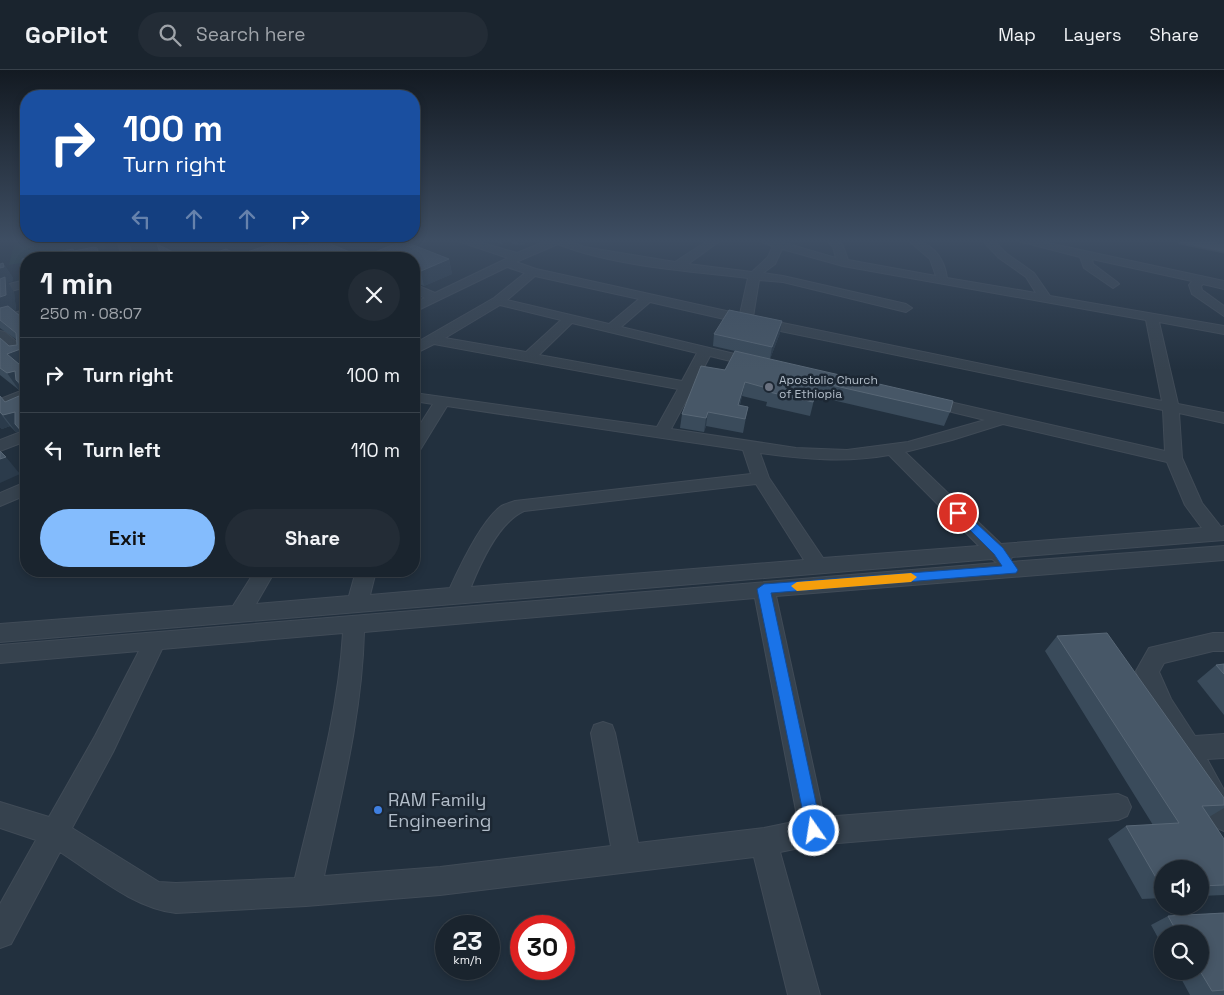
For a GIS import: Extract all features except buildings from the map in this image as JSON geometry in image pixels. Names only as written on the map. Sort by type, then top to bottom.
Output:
[{"type":"street","points":[[420,305],[465,283]]},
{"type":"street","points":[[420,346],[498,301],[520,283]]},
{"type":"street","points":[[580,283],[746,320],[1224,418]]},
{"type":"street","points":[[746,320],[752,283]]},
{"type":"street","points":[[796,283],[906,308]]},
{"type":"street","points":[[955,283],[1224,330]]},
{"type":"street","points":[[1035,283],[1046,299]]},
{"type":"street","points":[[1198,283],[1196,291],[1224,312]]},
{"type":"street","points":[[0,290],[20,285]]},
{"type":"street","points":[[420,291],[435,298]]},
{"type":"street","points":[[611,329],[646,299]]},
{"type":"street","points":[[498,301],[704,352],[771,366]]},
{"type":"street","points":[[0,320],[20,315]]},
{"type":"street","points":[[1152,318],[1171,408],[1174,458],[1194,505],[1220,533]]},
{"type":"street","points":[[528,358],[569,319]]},
{"type":"street","points":[[0,334],[6,347],[20,354]]},
{"type":"street","points":[[430,339],[686,386]]},
{"type":"street","points":[[661,433],[704,352]]},
{"type":"street","points":[[0,404],[20,398]]},
{"type":"street","points":[[420,398],[749,444],[796,453],[854,455],[892,449],[972,430],[999,420]]},
{"type":"street","points":[[910,398],[999,420],[1174,458]]},
{"type":"street","points":[[420,436],[442,401]]},
{"type":"street","points":[[0,446],[20,438]]},
{"type":"street","points":[[749,444],[761,478],[818,566]]},
{"type":"street","points":[[892,449],[998,551],[1012,570]]},
{"type":"street","points":[[457,594],[472,560],[507,511],[521,506],[761,478]]},
{"type":"street","points":[[0,500],[20,491]]},
{"type":"street","points":[[0,654],[289,630],[356,613],[457,594],[1220,533]]},
{"type":"street","points":[[0,633],[293,609],[356,613],[764,589],[1224,553]]},
{"type":"street","points":[[239,614],[262,577]]},
{"type":"street","points":[[306,892],[344,725],[352,672],[356,613],[365,577]]},
{"type":"street","points":[[764,589],[814,831]]},
{"type":"street","points":[[289,630],[293,609]]},
{"type":"street","points":[[0,933],[104,744],[154,642]]},
{"type":"street","points":[[1224,642],[1212,642],[1158,655],[1146,671],[1162,706],[1189,748],[1224,818]]},
{"type":"street","points":[[603,733],[627,858]]},
{"type":"street","points":[[1189,748],[1224,746]]},
{"type":"street","points":[[0,815],[55,833],[143,889],[158,896],[176,898],[306,892],[440,881],[764,842],[814,831],[1118,807]]},
{"type":"street","points":[[764,842],[804,995]]},
{"type":"slow traffic","points":[[797,586],[911,577]]},
{"type":"place","name":"Apostolic Church of Ethiopia","points":[[769,387]]},
{"type":"place","name":"RAM Family Engineering","points":[[378,810]]},
{"type":"route","points":[[814,831],[798,761],[764,589],[1012,570],[998,551],[958,513]]}]
